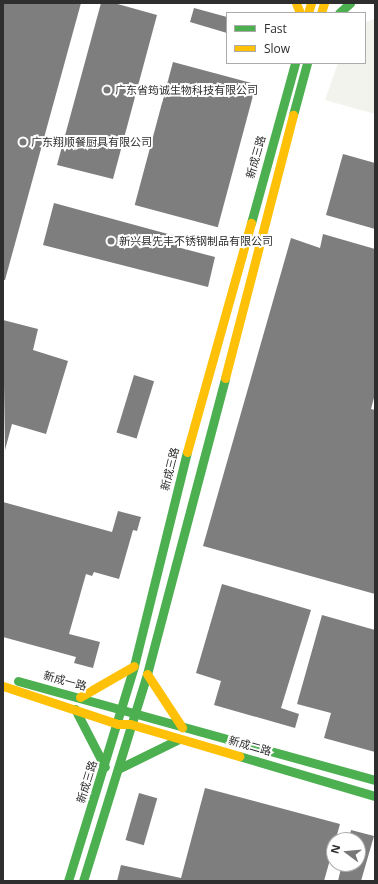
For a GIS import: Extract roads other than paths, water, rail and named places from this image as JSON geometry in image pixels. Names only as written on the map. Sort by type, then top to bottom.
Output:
[{"type":"street","points":[[340,12],[350,3]]},
{"type":"street","name":"新成三路","points":[[68,881],[118,724],[134,666],[189,444],[295,64]]},
{"type":"street","points":[[83,881],[118,769],[130,724],[147,674],[307,64]]},
{"type":"street","points":[[80,697],[134,666]]},
{"type":"street","points":[[147,674],[182,727]]},
{"type":"street","name":"新成一路","points":[[3,678],[80,697],[121,710]]},
{"type":"street","name":"新成一路","points":[[3,686],[118,724]]},
{"type":"street","points":[[75,709],[105,767]]},
{"type":"street","name":"新成二路","points":[[121,710],[375,780]]},
{"type":"street","name":"新成二路","points":[[118,724],[130,724],[375,796]]},
{"type":"street","points":[[118,769],[179,739]]},
{"type":"place","name":"广东省筠诚生物科技有限公司","points":[[107,90]]},
{"type":"place","name":"广东翔顺餐厨具有限公司","points":[[23,142]]},
{"type":"place","name":"新兴县先丰不锈钢制品有限公司","points":[[111,241]]}]
